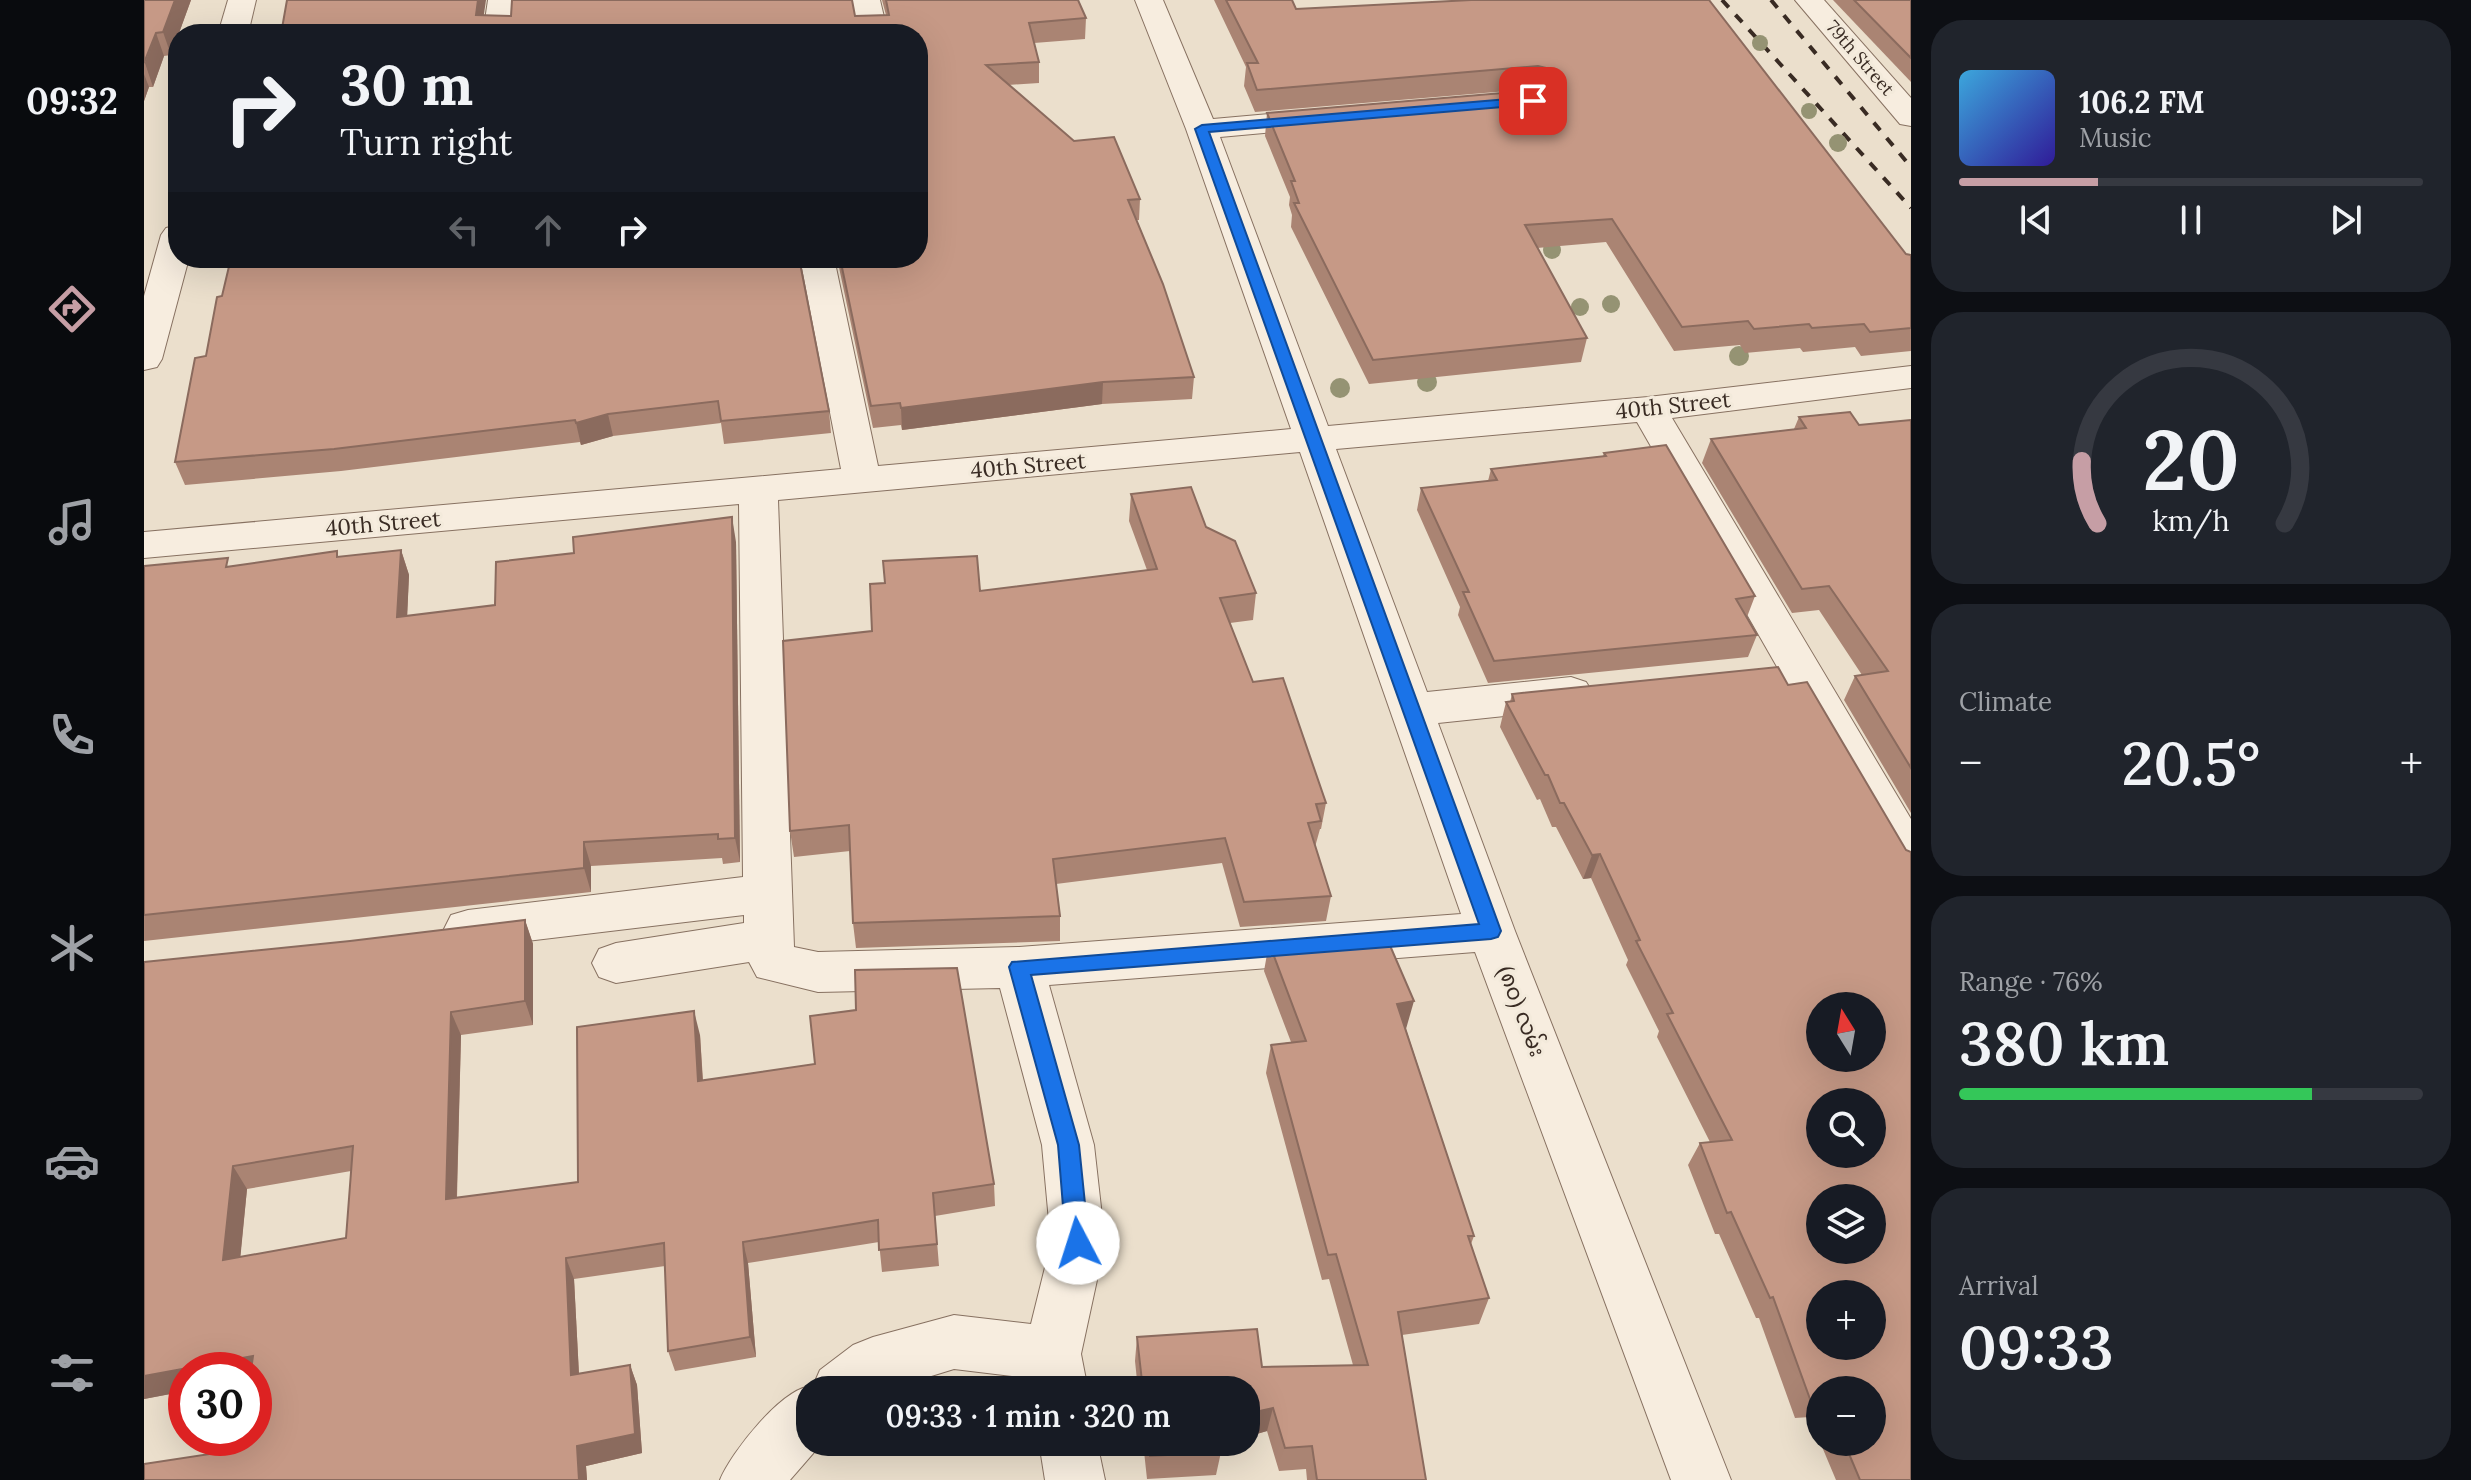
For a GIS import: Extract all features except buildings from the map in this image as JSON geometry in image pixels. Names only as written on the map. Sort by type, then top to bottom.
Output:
[{"type":"street","points":[[236,24],[242,0]]},
{"type":"street","points":[[499,24],[502,0]]},
{"type":"street","points":[[866,0],[871,24]]},
{"type":"street","name":"(၈၀) လမ်း","points":[[1149,0],[1202,129],[1491,931],[1701,1480]]},
{"type":"street","name":"79th Street","points":[[1809,0],[1911,117]]},
{"type":"street","points":[[1202,129],[1360,116]]},
{"type":"street","points":[[144,359],[169,268]]},
{"type":"street","points":[[819,268],[862,481]]},
{"type":"street","name":"40th Street","points":[[144,545],[1648,409],[1911,377]]},
{"type":"street","points":[[1648,409],[1911,860]]},
{"type":"street","points":[[758,489],[768,916],[774,963],[818,972],[1019,967],[1491,931]]},
{"type":"street","points":[[1754,675],[1800,670]]},
{"type":"street","points":[[1410,710],[1613,689]]},
{"type":"street","points":[[424,934],[768,916]]},
{"type":"street","points":[[616,963],[768,916]]},
{"type":"street","points":[[858,1376],[873,1365],[954,1342],[1055,1372],[1078,1243],[1068,1145],[1019,967]]},
{"type":"street","points":[[750,1480],[796,1429]]},
{"type":"street","points":[[1071,1456],[1075,1480]]},
{"type":"railway","points":[[1722,0],[1911,208]]},
{"type":"railway","points":[[1771,0],[1911,167]]},
{"type":"route","points":[[1078,1243],[1068,1145],[1019,967],[1491,931],[1202,129],[1533,101]]}]
